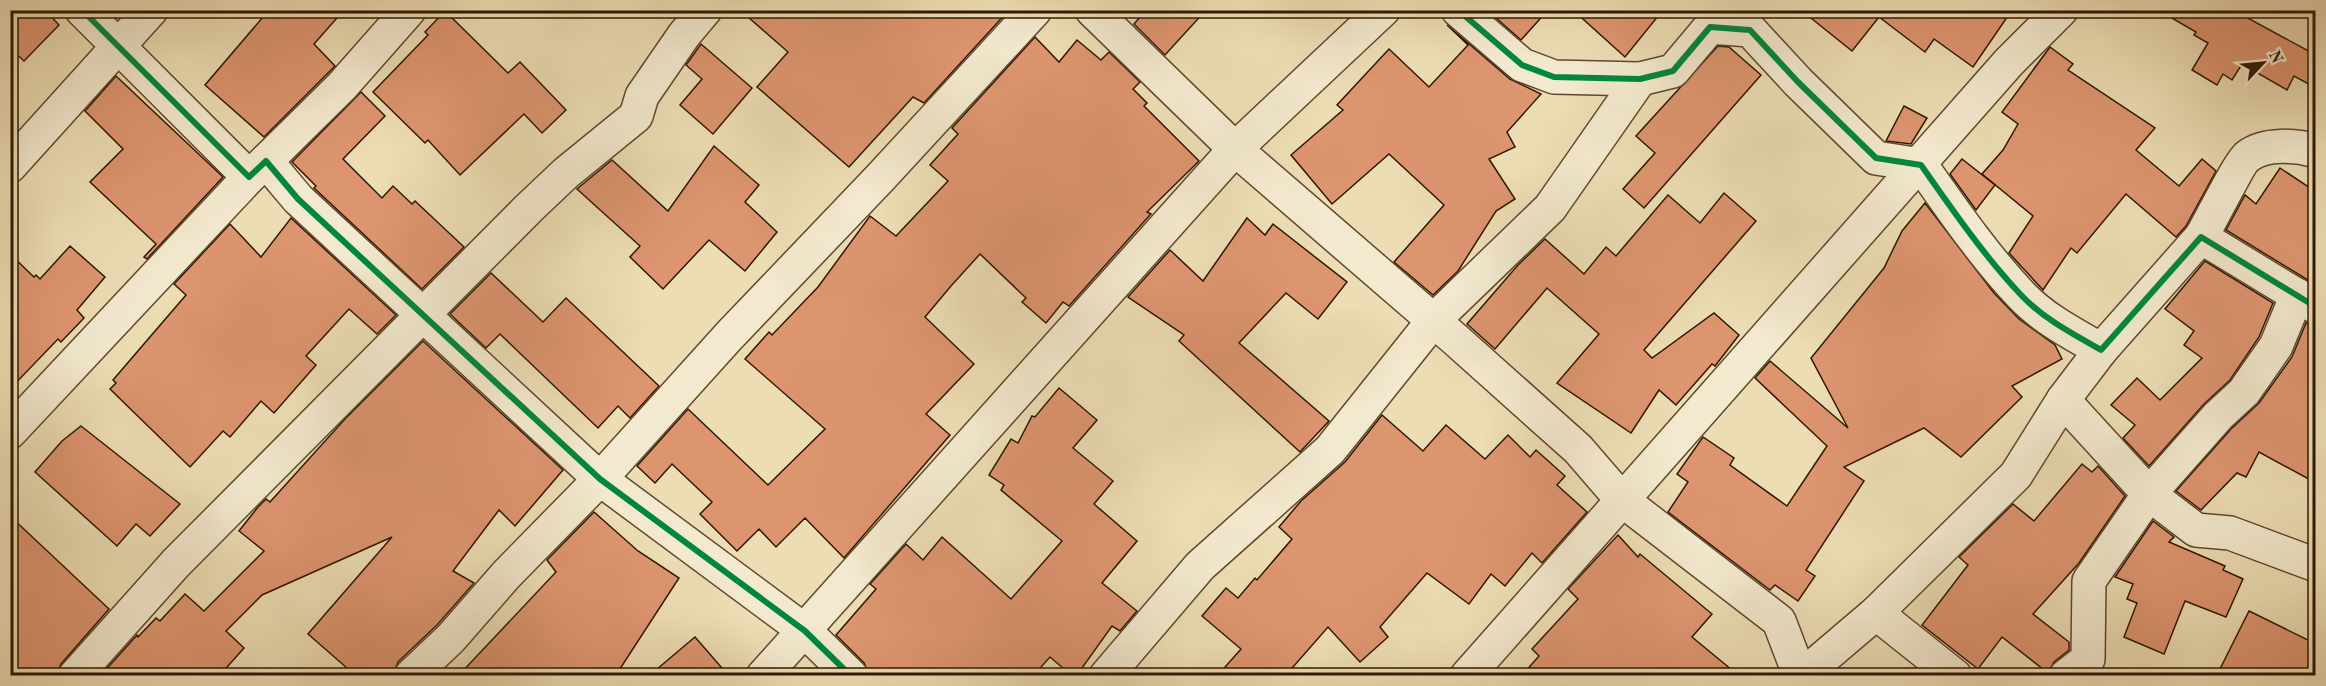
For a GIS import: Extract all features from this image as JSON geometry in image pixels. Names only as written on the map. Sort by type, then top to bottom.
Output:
[{"type":"street","points":[[82,10],[118,48],[257,169],[298,199],[600,479],[805,631],[851,675]]},
{"type":"street","points":[[10,166],[151,10]]},
{"type":"street","points":[[10,432],[257,169],[342,86],[409,10]]},
{"type":"street","points":[[75,675],[177,563],[566,173],[636,116],[642,96],[684,35],[705,10]]},
{"type":"street","points":[[411,675],[451,638],[506,575],[600,479],[729,336],[880,178],[1035,10]]},
{"type":"street","points":[[1092,10],[1234,149],[1578,449],[1622,500],[1779,621],[1801,675],[1876,613],[2016,475],[2063,400],[2101,351],[2201,237],[2247,156],[2271,146],[2305,147],[2316,151]]},
{"type":"street","points":[[763,675],[805,631],[1234,149],[1383,10]]},
{"type":"street","points":[[1458,10],[1522,65],[1554,77],[1640,79],[1673,71],[1710,27],[1750,30],[1798,82],[1876,158],[1921,165],[1960,221],[2022,296],[2058,325],[2101,351]]},
{"type":"street","points":[[1467,675],[1921,165],[2009,62],[2061,10]]},
{"type":"street","points":[[1106,675],[1200,566],[1330,450],[1433,321],[1550,208],[1640,79]]},
{"type":"street","points":[[2066,675],[2088,659],[2089,581],[2149,494],[2218,416],[2244,393],[2306,301],[2201,237]]},
{"type":"street","points":[[2063,400],[2149,494],[2196,530],[2230,532],[2316,565]]},
{"type":"street","points":[[1876,613],[1956,675]]},
{"type":"building","points":[[10,10],[45,10],[59,25],[24,61],[10,48]]},
{"type":"building","points":[[269,10],[344,10],[314,44],[335,66],[264,137],[205,85]]},
{"type":"building","points":[[740,10],[1009,10],[924,103],[913,97],[849,167],[757,87],[788,52]]},
{"type":"building","points":[[1146,10],[1206,10],[1165,55],[1134,24]]},
{"type":"building","points":[[1487,10],[1548,10],[1521,40]]},
{"type":"building","points":[[1573,10],[1663,10],[1625,57]]},
{"type":"building","points":[[1801,10],[2012,10],[1973,67],[1934,39],[1925,52],[1879,17],[1852,51]]},
{"type":"building","points":[[2158,10],[2233,10],[2316,55],[2316,88],[2294,76],[2287,90],[2242,64],[2232,80],[2223,74],[2217,85],[2192,70],[2208,43],[2194,35],[2196,32]]},
{"type":"building","points":[[445,11],[508,73],[520,62],[566,110],[542,133],[524,114],[460,175],[428,140],[425,143],[373,92],[428,35],[425,32]]},
{"type":"building","points":[[1447,25],[1510,79],[1541,94],[1507,132],[1515,147],[1489,159],[1515,199],[1496,211],[1458,271],[1433,295],[1394,262],[1444,205],[1389,154],[1332,204],[1291,155],[1343,110],[1337,105],[1389,49],[1429,87],[1468,45]]},
{"type":"building","points":[[1035,37],[1059,62],[1077,40],[1101,60],[1109,52],[1140,82],[1133,89],[1147,103],[1144,106],[1199,161],[1147,212],[1151,214],[1069,306],[1063,302],[1046,323],[1022,302],[1026,298],[980,254],[951,286],[925,317],[974,364],[926,414],[950,435],[844,558],[805,518],[776,547],[759,529],[737,551],[700,514],[712,502],[672,464],[655,483],[637,466],[688,409],[768,485],[825,429],[745,359],[769,332],[772,335],[818,287],[870,216],[896,236],[948,181],[930,165],[958,134],[952,128]]},
{"type":"building","points":[[701,44],[752,88],[713,134],[680,105],[702,79],[686,65]]},
{"type":"building","points":[[1718,46],[1729,47],[1761,75],[1644,208],[1623,189],[1655,153],[1636,136]]},
{"type":"building","points":[[2050,47],[2073,64],[2068,70],[2155,128],[2136,150],[2179,186],[2202,159],[2216,171],[2186,226],[2176,237],[2126,194],[2077,253],[2071,248],[2043,290],[2009,253],[2033,216],[1982,174],[2003,150],[2018,124],[2002,112]]},
{"type":"building","points":[[116,76],[223,177],[147,259],[144,257],[156,244],[90,182],[123,149],[85,111]]},
{"type":"building","points":[[361,92],[385,116],[343,159],[382,198],[393,186],[412,204],[415,201],[464,247],[422,289],[314,188],[316,186],[292,162]]},
{"type":"building","points":[[1904,106],[1927,118],[1911,144],[1886,141]]},
{"type":"building","points":[[714,146],[759,185],[745,202],[777,232],[745,271],[709,240],[663,289],[630,257],[640,246],[577,189],[612,160],[668,211]]},
{"type":"building","points":[[1962,159],[1995,185],[1976,210],[1950,174]]},
{"type":"building","points":[[2280,168],[2316,192],[2316,285],[2226,230],[2245,195],[2256,204]]},
{"type":"building","points":[[1724,193],[1756,221],[1644,350],[1652,358],[1714,313],[1739,335],[1715,366],[1712,364],[1676,405],[1659,390],[1631,433],[1557,383],[1599,334],[1547,288],[1495,349],[1467,324],[1518,265],[1545,239],[1584,274],[1606,247],[1616,256],[1668,195],[1700,223]]},
{"type":"building","points":[[1925,203],[1994,293],[2019,319],[2055,345],[2062,359],[2012,386],[2022,397],[1961,457],[1924,428],[1844,467],[1864,481],[1806,570],[1815,576],[1798,601],[1775,585],[1770,590],[1668,512],[1688,482],[1677,474],[1703,437],[1734,458],[1730,465],[1787,506],[1827,446],[1755,378],[1770,361],[1848,428],[1811,358],[1884,268],[1902,231]]},
{"type":"building","points":[[291,218],[396,315],[377,334],[349,309],[306,356],[316,365],[274,413],[261,401],[230,437],[223,431],[190,467],[110,389],[116,383],[113,380],[186,295],[174,284],[230,224],[261,257]]},
{"type":"building","points":[[1247,218],[1265,235],[1273,224],[1347,282],[1318,319],[1286,293],[1239,343],[1329,421],[1300,452],[1179,341],[1184,335],[1128,297],[1170,250],[1203,281]]},
{"type":"building","points":[[70,246],[105,277],[77,310],[84,318],[61,342],[58,339],[10,389],[10,254],[34,277],[36,275],[40,279]]},
{"type":"building","points":[[2205,261],[2273,303],[2259,337],[2230,380],[2204,404],[2149,466],[2123,438],[2135,425],[2111,405],[2137,378],[2160,400],[2202,358],[2184,345],[2194,331],[2165,309]]},
{"type":"building","points":[[491,273],[543,322],[566,298],[659,386],[630,418],[618,406],[598,428],[500,334],[486,348],[450,314]]},
{"type":"building","points":[[2306,323],[2316,326],[2316,483],[2259,452],[2246,477],[2237,473],[2201,510],[2176,491],[2231,429],[2259,403],[2292,357]]},
{"type":"building","points":[[423,341],[563,470],[515,526],[499,510],[453,571],[474,583],[437,625],[398,662],[393,675],[355,675],[308,634],[392,537],[262,595],[226,631],[244,648],[220,675],[101,675],[137,635],[138,637],[156,618],[160,621],[185,594],[204,611],[264,551],[239,531],[258,507],[266,499],[270,502],[345,419]]},
{"type":"building","points":[[1059,388],[1097,420],[1073,448],[1113,481],[1094,504],[1137,541],[1102,583],[1137,611],[1120,631],[1112,626],[1077,675],[1071,675],[1050,657],[1034,675],[869,675],[864,663],[836,635],[876,589],[870,584],[906,544],[923,560],[942,537],[1011,599],[1062,541],[1001,490],[1004,485],[989,475],[1011,439],[1018,443],[1032,416],[1035,417]]},
{"type":"building","points":[[1382,415],[1423,451],[1446,425],[1485,459],[1508,435],[1530,457],[1536,450],[1565,476],[1557,485],[1587,512],[1542,563],[1532,553],[1505,586],[1491,574],[1469,604],[1427,573],[1380,627],[1388,637],[1360,662],[1328,627],[1286,675],[1218,675],[1241,649],[1202,616],[1226,588],[1238,598],[1255,578],[1257,580],[1292,539],[1279,527],[1301,501],[1345,462]]},
{"type":"building","points":[[81,426],[180,504],[150,536],[136,524],[117,546],[35,472],[62,441]]},
{"type":"building","points":[[2082,464],[2092,472],[2098,466],[2125,496],[2079,563],[2033,614],[2069,642],[2069,650],[2054,662],[2048,673],[2002,637],[1978,669],[1922,625],[1968,565],[1959,557],[2013,504],[2034,521]]},
{"type":"building","points":[[594,512],[638,551],[679,578],[616,675],[459,675],[556,572],[547,560]]},
{"type":"building","points":[[10,516],[109,609],[61,664],[57,675],[10,675]]},
{"type":"building","points":[[2153,521],[2174,537],[2169,542],[2225,566],[2223,570],[2243,579],[2226,617],[2185,601],[2164,654],[2124,637],[2137,603],[2127,599],[2133,584],[2115,577]]},
{"type":"building","points":[[1618,535],[1638,557],[1640,554],[1712,614],[1692,637],[1738,675],[1522,675],[1539,656],[1532,649],[1578,599],[1568,589]]},
{"type":"building","points":[[2249,611],[2316,644],[2316,675],[2217,675]]},
{"type":"building","points":[[695,637],[728,675],[650,675]]},
{"type":"cycle path","points":[[82,10],[249,177],[266,161],[298,199],[600,479],[805,631],[851,676]]},
{"type":"cycle path","points":[[1458,10],[1522,65],[1554,77],[1640,79],[1673,71],[1710,27],[1750,30],[1798,82],[1876,158],[1921,165],[1982,249],[2022,296],[2049,319],[2101,350],[2201,237],[2316,307]]}]
